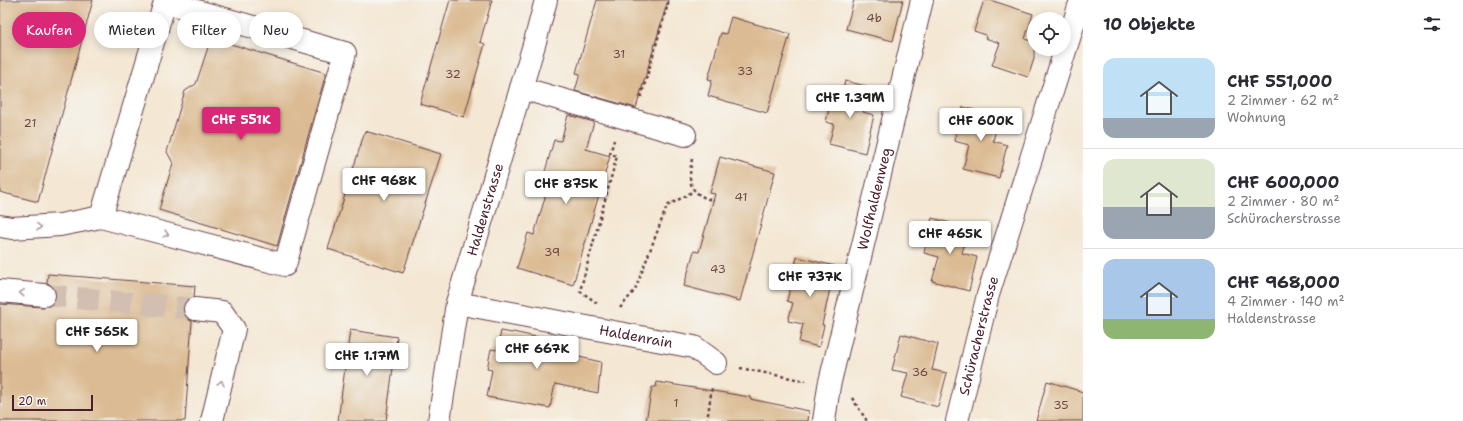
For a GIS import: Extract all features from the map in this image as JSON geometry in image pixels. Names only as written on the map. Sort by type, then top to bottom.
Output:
[{"type":"street","name":"Haldenstrasse","points":[[439,421],[457,303],[546,0]]},
{"type":"street","name":"Wolfhaldenweg","points":[[824,421],[830,386],[922,0]]},
{"type":"street","name":"Schüracherstrasse","points":[[957,421],[988,295],[1081,0]]},
{"type":"street","points":[[0,226],[12,228],[60,225],[102,217],[285,265],[345,53],[165,1],[102,217]]},
{"type":"street","points":[[521,88],[685,135]]},
{"type":"street","points":[[0,238],[37,242]]},
{"type":"street","points":[[0,291],[44,295]]},
{"type":"street","name":"Haldenrain","points":[[457,303],[694,347],[716,363]]},
{"type":"street","points":[[195,309],[222,312],[234,329],[212,421]]},
{"type":"path","points":[[640,100],[669,0]]},
{"type":"path","points":[[600,304],[580,290],[617,156],[610,154],[620,116]]},
{"type":"path","points":[[685,135],[694,148],[689,174],[691,185],[698,195],[714,201]]},
{"type":"path","points":[[615,332],[620,308],[634,290],[667,206],[694,191]]},
{"type":"path","points":[[613,307],[620,308]]},
{"type":"path","points":[[708,421],[716,363],[845,390],[854,400],[867,421]]},
{"type":"building","points":[[0,0],[93,0],[86,26],[86,12],[12,12],[12,48],[80,48],[38,202],[0,192]]},
{"type":"building","points":[[450,0],[492,0],[480,42],[485,44],[464,117],[420,104]]},
{"type":"building","points":[[597,0],[668,0],[636,108],[575,91],[580,74],[576,73]]},
{"type":"building","points":[[854,0],[903,0],[893,41],[846,29]]},
{"type":"building","points":[[984,0],[990,0],[1027,12],[1027,33],[1025,39],[1027,40],[1027,56],[1034,56],[1028,77],[992,65],[1000,43],[985,38],[986,35],[974,31]]},
{"type":"building","points":[[731,17],[790,34],[767,113],[708,96],[712,80],[708,79],[721,33],[726,34]]},
{"type":"building","points":[[241,47],[326,73],[277,246],[159,210],[173,163],[167,152],[185,91],[196,84],[208,48]]},
{"type":"building","points":[[845,81],[866,86],[861,107],[864,108],[863,112],[874,115],[865,153],[829,144],[834,124],[826,122],[831,100],[840,102]]},
{"type":"building","points":[[963,107],[999,116],[993,141],[1007,145],[999,178],[963,169],[969,145],[954,141]]},
{"type":"building","points":[[568,115],[594,122],[586,149],[610,156],[573,285],[517,268],[528,233],[534,235],[551,177],[544,175],[554,140],[561,141]]},
{"type":"building","points":[[365,131],[441,154],[403,273],[328,249]]},
{"type":"building","points":[[720,157],[775,172],[740,301],[684,286],[694,251],[699,252],[715,194],[710,193]]},
{"type":"building","points":[[932,218],[969,228],[962,253],[977,257],[969,291],[932,281],[939,257],[924,253]]},
{"type":"building","points":[[797,257],[835,266],[822,325],[824,325],[819,347],[799,342],[803,324],[788,321],[793,303],[787,301]]},
{"type":"building","points":[[48,274],[195,286],[194,297],[185,301],[183,308],[187,319],[192,321],[185,421],[0,421],[0,304],[43,307],[50,306],[54,302],[56,296],[55,289],[47,283]]},
{"type":"building","points":[[350,330],[397,337],[386,421],[338,421]]},
{"type":"building","points":[[501,331],[513,332],[568,344],[566,354],[601,362],[598,393],[555,384],[550,408],[487,397],[492,370],[487,369],[491,349],[497,350]]},
{"type":"building","points":[[901,334],[938,344],[932,370],[947,373],[938,407],[901,397],[908,373],[892,370]]},
{"type":"building","points":[[1047,381],[1083,392],[1083,421],[1036,421]]},
{"type":"building","points":[[657,382],[750,397],[750,399],[809,411],[808,421],[646,421],[652,387],[656,387]]},
{"type":"tunnel","points":[[44,295],[195,309]]}]
